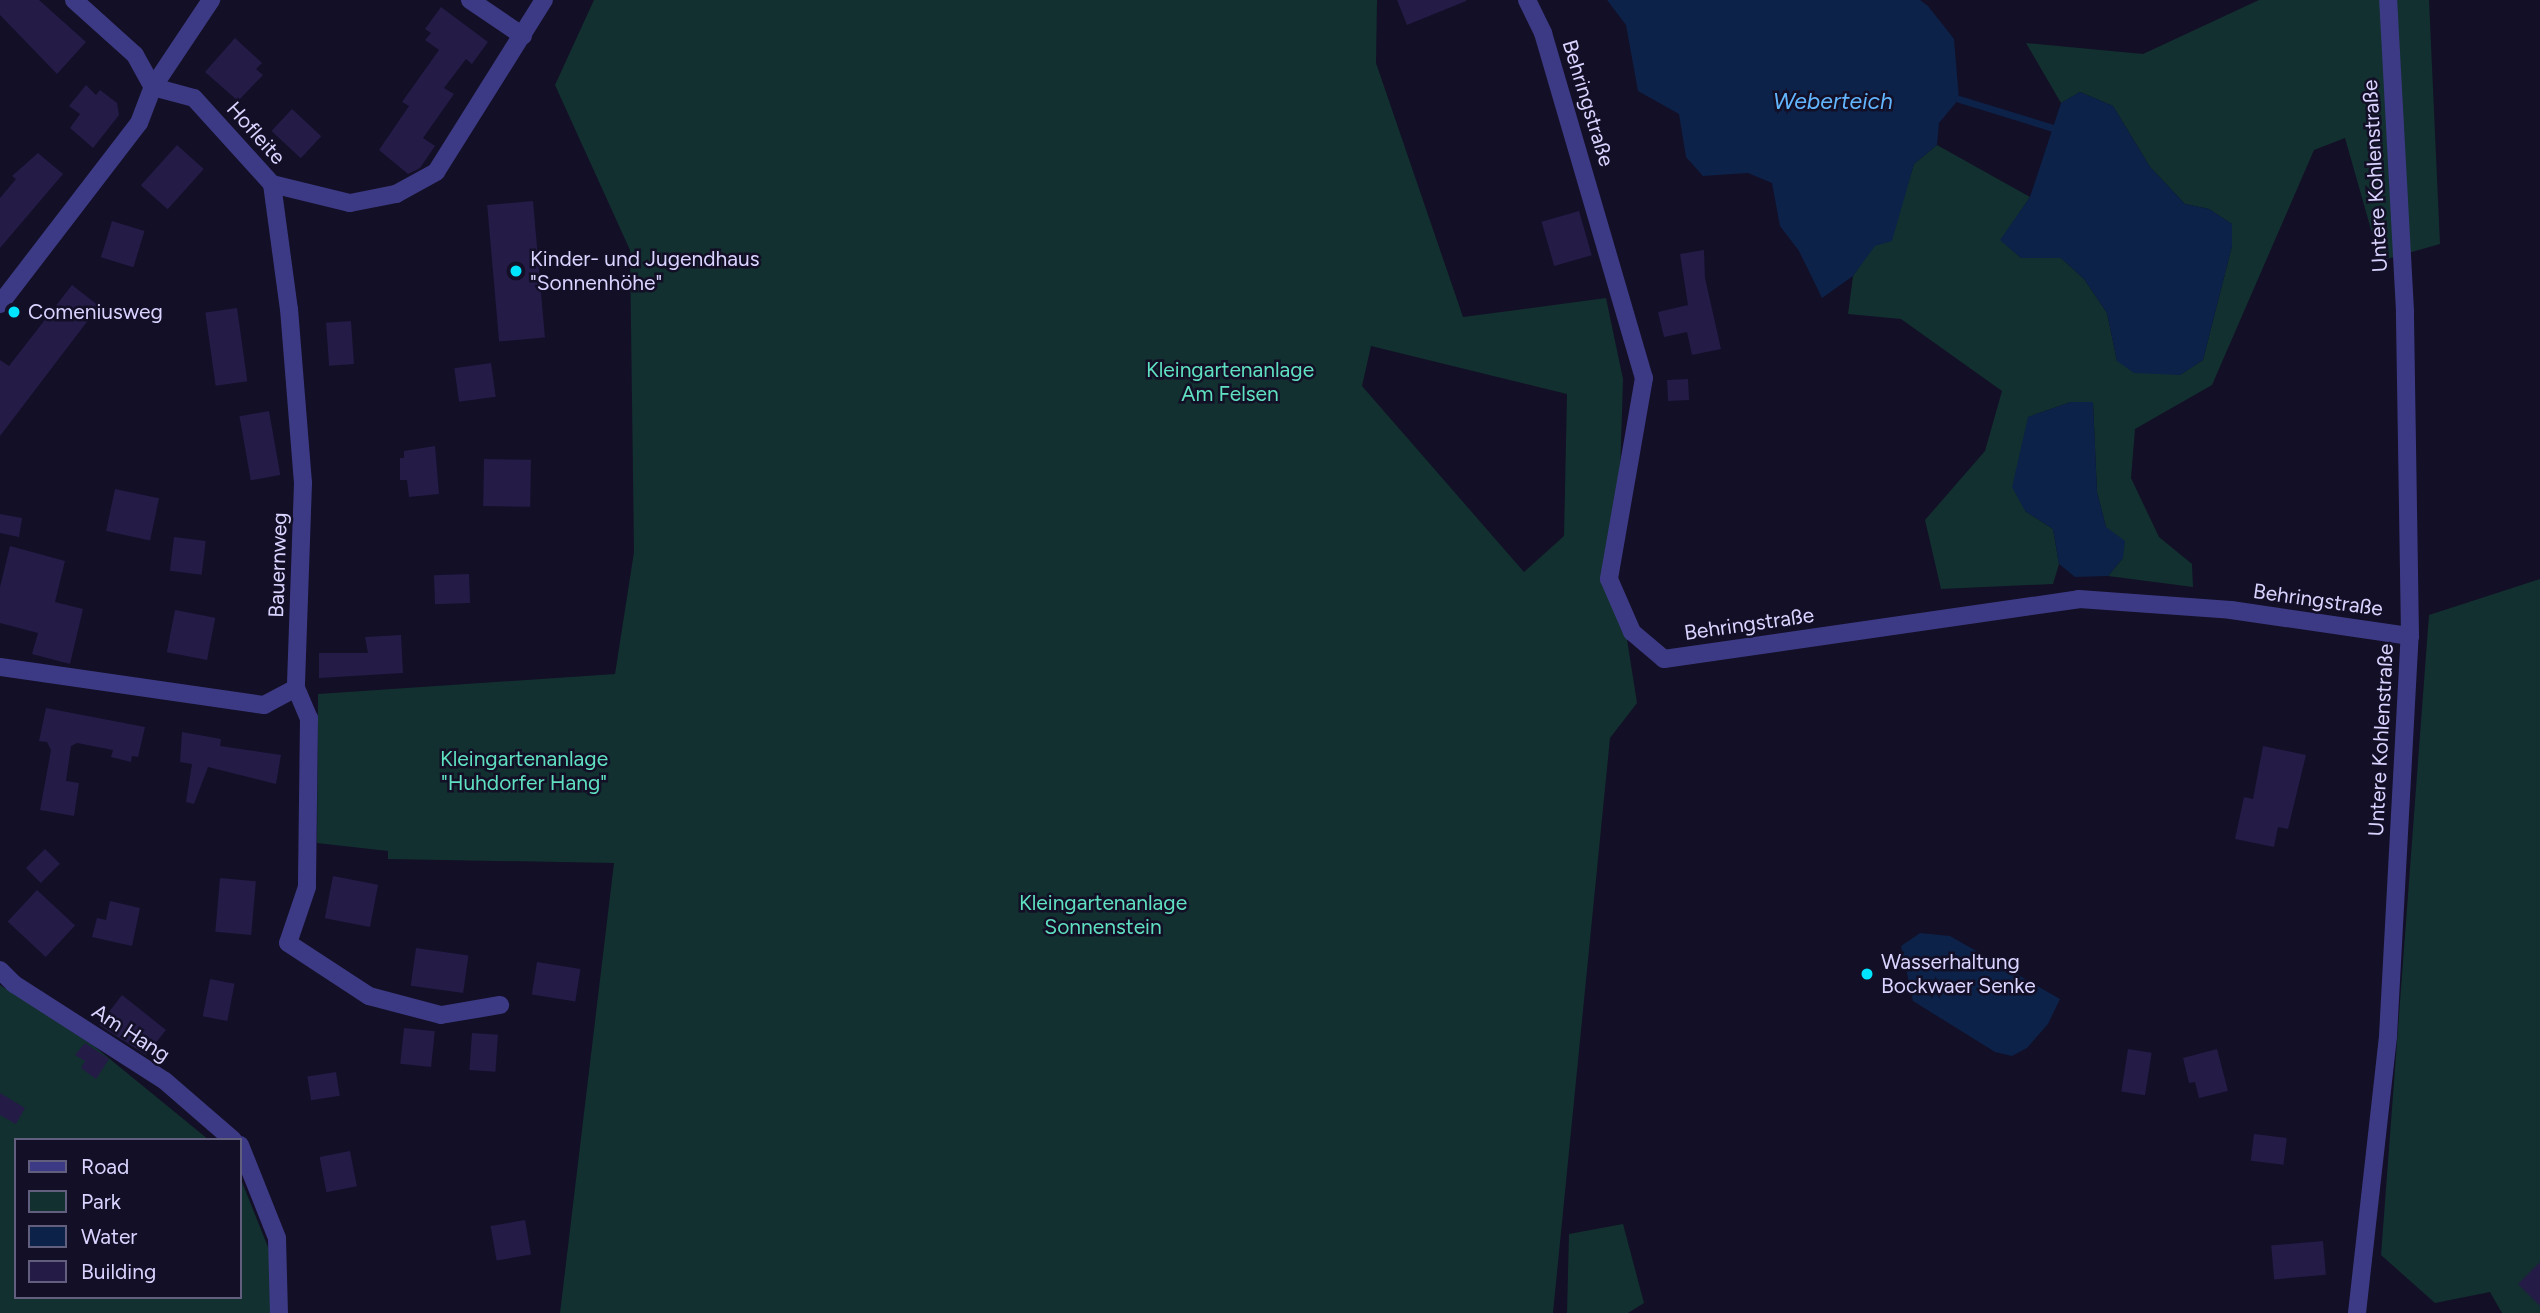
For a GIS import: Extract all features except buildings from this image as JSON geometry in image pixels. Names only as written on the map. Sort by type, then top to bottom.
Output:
[{"type":"street","points":[[74,0],[135,55],[153,87]]},
{"type":"street","points":[[0,304],[139,123],[153,87],[211,0]]},
{"type":"street","points":[[470,0],[523,36]]},
{"type":"street","name":"Hofleite","points":[[153,87],[194,98],[272,184],[349,203],[396,194],[436,172],[544,0]]},
{"type":"street","name":"Behringstraße","points":[[1527,0],[1543,33],[1644,378],[1609,579],[1632,632],[1664,659],[2079,599],[2231,610],[2410,636]]},
{"type":"street","name":"Untere Kohlenstraße","points":[[2357,1313],[2388,1036],[2410,636],[2405,311],[2388,0]]},
{"type":"street","name":"Bauernweg","points":[[272,184],[289,309],[303,483],[296,688],[309,718],[307,887],[288,943],[369,996],[441,1015],[500,1005]]},
{"type":"street","points":[[0,667],[264,705],[296,688]]},
{"type":"street","name":"Am Hang","points":[[0,970],[14,985],[165,1081],[231,1138]]},
{"type":"street","points":[[242,1150],[277,1238],[279,1313]]},
{"type":"green space","points":[[594,0],[1377,0],[1376,63],[1463,317],[1606,298],[1623,379],[1617,576],[1637,703],[1610,738],[1553,1313],[560,1313],[614,863],[388,859],[388,851],[317,843],[318,694],[615,674],[634,552],[630,250],[555,85]],"holes":[[[1371,346],[1567,394],[1564,536],[1524,572],[1362,386]]]},
{"type":"green space","points":[[2259,0],[2429,0],[2440,244],[2380,261],[2345,138],[2314,150],[2212,385],[2135,429],[2131,478],[2159,537],[2192,564],[2193,587],[2108,576],[2123,558],[2106,527],[2097,492],[2093,403],[2071,402],[2028,417],[2025,511],[2053,529],[2059,564],[2053,584],[1941,589],[1925,520],[1985,451],[2002,391],[1901,319],[1848,314],[1853,276],[1904,197],[1914,164],[1937,145],[2030,197],[2001,240],[2021,258],[2061,258],[2084,279],[2107,313],[2117,361],[2180,375],[2203,360],[2232,246],[2232,224],[2209,209],[2185,204],[2150,167],[2113,106],[2080,92],[2061,103],[2026,43],[2143,54]]},
{"type":"green space","points":[[2540,579],[2540,1313],[2502,1313],[2490,1292],[2435,1303],[2381,1255],[2429,615]]},
{"type":"green space","points":[[0,985],[94,1046],[207,1138],[14,1138],[14,1299],[242,1299],[242,1182],[270,1252],[272,1313],[0,1313]]},
{"type":"green space","points":[[1623,1224],[1644,1303],[1628,1313],[1567,1313],[1569,1234]]},
{"type":"water","name":"Weberteich","points":[[1607,0],[1920,0],[1928,6],[1954,39],[1959,99],[1939,123],[1937,145],[1914,164],[1892,241],[1875,246],[1853,276],[1822,298],[1799,251],[1780,226],[1772,183],[1748,173],[1703,176],[1686,157],[1679,114],[1638,91],[1626,25]]},
{"type":"water","points":[[2080,92],[2113,106],[2150,167],[2185,204],[2209,209],[2232,224],[2232,246],[2203,360],[2180,375],[2134,373],[2117,361],[2107,313],[2084,279],[2061,258],[2021,258],[2000,240],[2030,197],[2061,103]]},
{"type":"water","points":[[2071,402],[2093,402],[2097,492],[2106,527],[2125,541],[2123,558],[2108,576],[2075,577],[2059,564],[2053,529],[2025,511],[2012,487],[2028,417]]},
{"type":"water","points":[[1920,933],[1950,936],[2060,999],[2048,1024],[2027,1048],[2012,1056],[1995,1052],[1913,1001],[1901,946]]},
{"type":"waterway","points":[[1959,99],[2053,128]]},
{"type":"place","name":"Kinder- und Jugendhaus \"Sonnenhöhe\"","points":[[516,271]]},
{"type":"place","name":"Comeniusweg","points":[[14,312]]},
{"type":"place","name":"Wasserhaltung Bockwaer Senke","points":[[1867,974]]},
{"type":"park label","name":"Kleingartenanlage Am Felsen","points":[[1230,382]]},
{"type":"park label","name":"Kleingartenanlage \"Huhdorfer Hang\"","points":[[524,771]]},
{"type":"park label","name":"Kleingartenanlage Sonnenstein","points":[[1103,915]]}]
